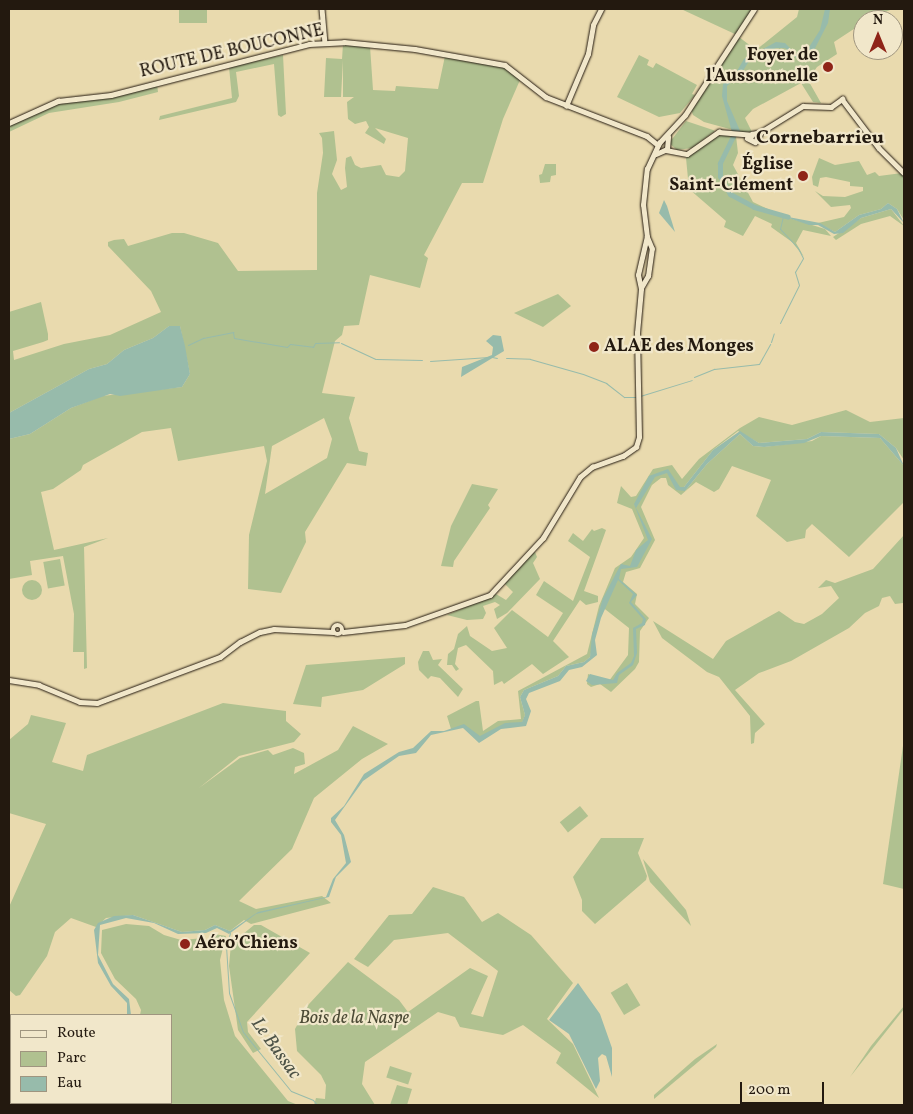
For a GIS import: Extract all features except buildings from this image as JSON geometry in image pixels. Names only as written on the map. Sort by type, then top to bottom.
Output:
[{"type":"main road","points":[[322,9],[325,42]]},
{"type":"main road","points":[[566,106],[589,50],[593,25],[601,9]]},
{"type":"main road","points":[[643,279],[638,272],[647,246],[643,186],[647,169],[668,136],[685,115],[754,9]]},
{"type":"main road","name":"ROUTE DE BOUCONNE","points":[[9,123],[58,101],[111,95],[325,42],[398,47],[505,65],[546,97],[682,154],[689,153],[714,134],[731,133],[755,136],[803,106],[831,107],[842,99],[879,148],[898,165]]},
{"type":"main road","points":[[904,163],[898,165],[904,173]]},
{"type":"main road","points":[[333,630],[338,635],[342,630],[405,625],[490,595],[548,532],[580,477],[592,467],[623,456],[636,447],[639,397],[637,333],[641,289],[651,257],[647,246]]},
{"type":"main road","points":[[9,680],[34,684],[80,702],[98,703],[220,657],[240,642],[260,632],[274,630],[333,630],[337,625],[342,630]]},
{"type":"green space","points":[[179,9],[207,9],[207,23],[179,23]]},
{"type":"green space","points":[[681,9],[752,9],[737,35]]},
{"type":"green space","points":[[799,9],[893,9],[853,10],[853,30],[834,42],[837,54],[817,67],[808,80],[821,103],[813,102],[801,83],[753,109],[745,118],[752,132],[748,134],[704,122],[693,115],[691,109],[723,55],[739,37],[756,50],[797,17]]},
{"type":"green space","points":[[343,44],[370,46],[373,90],[395,91],[396,86],[438,89],[445,56],[499,65],[509,69],[520,80],[503,119],[483,183],[462,183],[424,255],[428,258],[420,288],[370,275],[359,325],[344,326],[342,335],[335,341],[322,393],[355,397],[349,418],[359,451],[368,453],[366,466],[347,463],[305,532],[306,542],[281,593],[248,589],[249,535],[267,461],[264,446],[178,461],[171,428],[142,432],[83,465],[81,470],[53,489],[41,492],[54,550],[108,538],[84,547],[87,668],[84,669],[84,652],[73,652],[74,614],[63,556],[30,561],[32,575],[9,579],[9,439],[30,434],[71,408],[102,396],[182,387],[190,374],[180,326],[169,326],[153,338],[124,350],[107,364],[89,369],[9,413],[9,312],[41,302],[48,334],[48,340],[13,351],[14,360],[64,344],[110,335],[161,312],[151,291],[108,246],[108,242],[114,240],[124,239],[128,246],[172,233],[184,233],[218,243],[238,271],[317,270],[317,193],[323,153],[322,138],[319,133],[334,131],[337,160],[332,174],[341,190],[347,187],[346,158],[351,156],[355,165],[361,168],[381,165],[386,175],[399,177],[405,171],[408,138],[375,128],[386,139],[384,144],[365,133],[369,127],[366,121],[355,124],[348,119],[347,102],[354,97],[343,97],[343,60],[341,97],[324,97],[326,58],[342,59]],"holes":[[[324,418],[332,439],[327,458],[265,494],[272,446]]]},
{"type":"green space","points":[[283,55],[286,114],[281,117],[278,115],[274,64],[236,72],[239,96],[236,102],[159,120],[160,116],[232,98],[229,67]]},
{"type":"green space","points":[[639,55],[649,60],[647,65],[653,68],[656,63],[697,85],[692,94],[695,95],[680,113],[659,117],[617,97]]},
{"type":"green space","points":[[157,84],[158,92],[119,102],[49,113],[9,132],[9,125],[53,104],[102,98]]},
{"type":"green space","points":[[686,121],[715,131],[692,148],[677,150],[669,143]]},
{"type":"green space","points":[[725,134],[736,136],[738,153],[733,165],[753,202],[783,216],[825,229],[831,236],[803,230],[796,243],[804,257],[792,242],[771,227],[772,224],[755,216],[743,236],[724,227],[726,221],[689,189],[686,158],[714,137]]},
{"type":"green space","points":[[819,158],[835,165],[859,161],[867,175],[875,172],[879,176],[902,173],[904,176],[904,220],[897,209],[888,203],[881,209],[859,215],[835,232],[818,223],[844,217],[851,208],[850,205],[831,207],[815,191],[823,196],[845,197],[863,191],[863,187],[850,186],[850,182],[826,177],[820,178],[818,187],[813,185],[812,177]]},
{"type":"green space","points":[[545,164],[556,164],[556,175],[551,176],[550,182],[540,183],[539,175],[542,174]]},
{"type":"green space","points":[[891,209],[904,226],[890,216],[861,224],[836,240],[833,237],[861,218]]},
{"type":"green space","points":[[558,294],[571,306],[543,327],[514,313]]},
{"type":"green space","points":[[846,410],[870,422],[904,418],[904,460],[896,448],[879,434],[821,432],[807,439],[759,443],[738,431],[713,450],[684,487],[685,491],[707,464],[740,434],[753,446],[764,447],[812,441],[821,436],[880,438],[904,466],[904,502],[849,557],[812,524],[806,530],[805,538],[787,542],[756,516],[771,480],[732,466],[719,489],[714,492],[696,482],[681,495],[668,485],[666,478],[661,478],[652,485],[641,507],[655,540],[640,568],[626,572],[623,582],[637,594],[635,604],[649,618],[640,631],[639,662],[635,669],[611,692],[600,684],[591,687],[587,684],[588,674],[609,681],[628,655],[629,628],[601,606],[590,657],[584,662],[566,666],[558,676],[524,690],[520,697],[525,715],[522,723],[503,725],[481,737],[476,736],[467,727],[451,729],[447,716],[476,701],[479,701],[483,731],[498,721],[521,719],[518,691],[587,654],[599,606],[615,568],[631,557],[644,538],[632,509],[617,503],[621,486],[631,497],[636,496],[653,469],[672,465],[682,479],[699,459],[740,428],[759,417],[792,425]]},
{"type":"green space","points":[[472,484],[498,489],[488,505],[490,508],[454,561],[453,567],[441,566],[451,526]]},
{"type":"green space","points":[[602,528],[606,530],[584,591],[598,596],[598,602],[586,605],[580,600],[553,641],[569,657],[543,674],[532,664],[504,684],[502,681],[494,685],[493,671],[466,645],[458,648],[455,664],[459,669],[456,671],[452,665],[447,665],[448,654],[454,649],[458,634],[467,626],[470,636],[492,651],[507,648],[494,628],[512,610],[548,637],[563,613],[536,595],[544,581],[573,601],[590,557],[568,541],[573,533],[583,541],[592,529],[594,531]]},
{"type":"green space","points":[[904,535],[903,603],[895,604],[890,596],[882,598],[879,606],[865,613],[849,628],[791,661],[759,673],[735,690],[765,724],[755,733],[754,743],[751,744],[750,716],[719,677],[707,672],[662,638],[653,621],[713,659],[726,641],[779,611],[795,622],[804,624],[822,614],[839,598],[831,586],[818,588],[826,580],[835,583],[873,569]]},
{"type":"green space","points":[[535,552],[537,557],[533,563],[540,579],[507,613],[497,619],[494,609],[500,605],[495,602],[483,606],[486,613],[483,619],[467,620],[447,615],[496,594],[506,600],[513,592],[504,583],[524,559]]},
{"type":"green space","points":[[60,559],[65,586],[48,589],[43,562]]},
{"type":"green space","points":[[32,580],[39,583],[42,590],[39,597],[32,600],[25,597],[22,590],[25,583]]},
{"type":"green space","points":[[423,651],[429,651],[433,660],[442,659],[438,665],[463,689],[458,697],[440,678],[431,676],[428,679],[419,670],[418,662]]},
{"type":"green space","points":[[405,657],[405,664],[363,690],[322,697],[321,707],[293,704],[306,665]]},
{"type":"green space","points":[[223,703],[286,711],[286,721],[301,734],[294,742],[239,756],[199,788],[240,758],[268,750],[273,755],[293,748],[304,753],[305,764],[295,767],[294,774],[338,750],[353,726],[388,744],[362,759],[314,798],[292,849],[239,901],[256,909],[322,896],[331,903],[251,924],[244,920],[230,931],[215,925],[205,930],[182,932],[133,915],[106,918],[96,927],[71,918],[55,932],[47,956],[20,995],[16,996],[9,990],[9,907],[46,824],[9,813],[9,740],[28,724],[31,715],[66,723],[52,762],[83,771],[87,755]]},
{"type":"green space","points":[[904,739],[904,889],[883,884]]},
{"type":"green space","points":[[580,806],[588,816],[568,832],[560,822]]},
{"type":"green space","points":[[601,838],[644,838],[638,853],[647,876],[646,880],[595,924],[582,911],[582,900],[573,877]]},
{"type":"green space","points":[[643,859],[686,910],[691,926],[650,882]]},
{"type":"green space","name":"Bois de la Naspe","points":[[433,887],[464,897],[482,922],[498,913],[531,935],[573,983],[547,1019],[573,1044],[599,1098],[556,1063],[561,1053],[523,1025],[503,1035],[460,1027],[455,1017],[438,1012],[365,1062],[362,1084],[375,1105],[314,1105],[316,1098],[325,1099],[326,1085],[321,1075],[297,1051],[295,1029],[309,1004],[348,962],[399,1000],[408,1012],[470,968],[488,976],[471,1014],[483,1017],[498,971],[448,933],[394,940],[368,967],[354,959],[389,915],[412,914]]},
{"type":"green space","points":[[126,924],[149,926],[164,935],[181,940],[205,938],[205,947],[211,946],[210,939],[214,934],[226,936],[220,960],[224,1000],[235,1036],[288,1101],[298,1105],[68,1105],[172,1104],[172,1014],[140,1014],[141,1010],[136,999],[115,979],[101,953],[102,930]]},
{"type":"green space","points":[[254,925],[261,925],[310,953],[247,1022],[248,1032],[261,1049],[253,1053],[238,1030],[229,966],[231,944]]},
{"type":"green space","points":[[627,983],[640,1005],[624,1015],[611,993]]},
{"type":"green space","points":[[904,1006],[904,1009],[850,1077],[871,1046]]},
{"type":"green space","points":[[717,1044],[716,1047],[654,1099],[654,1095],[695,1059]]},
{"type":"green space","points":[[390,1066],[412,1073],[408,1085],[386,1077]]},
{"type":"green space","points":[[397,1085],[412,1089],[407,1105],[390,1105]]},
{"type":"water","points":[[825,9],[830,9],[828,23],[810,58],[800,61],[785,48],[776,48],[749,61],[741,74],[727,86],[727,101],[741,133],[732,132],[722,96],[723,84],[737,71],[744,59],[776,42],[785,43],[796,54],[804,55],[820,30]]},
{"type":"water","points":[[664,200],[667,206],[675,232],[659,213]]},
{"type":"water","points":[[888,203],[897,209],[904,223],[891,209],[861,218],[843,233],[834,234],[818,225],[809,225],[783,216],[820,223],[835,232],[859,215],[881,209]]},
{"type":"water","points":[[169,326],[180,326],[185,346],[190,374],[182,387],[120,396],[110,394],[71,408],[30,434],[9,439],[9,413],[89,369],[107,364],[124,350],[153,338]]},
{"type":"water","points":[[493,335],[501,336],[504,351],[461,377],[462,367],[492,355],[493,347],[486,341]]},
{"type":"water","points":[[740,431],[759,443],[807,439],[821,432],[879,434],[896,448],[904,466],[880,438],[821,436],[804,443],[764,447],[753,446],[740,434],[707,464],[685,491],[676,490],[667,473],[655,477],[636,508],[652,539],[637,567],[621,569],[619,579],[637,595],[631,602],[646,619],[645,625],[636,629],[637,653],[633,665],[619,675],[617,683],[592,685],[586,681],[590,674],[613,680],[617,673],[631,663],[634,656],[633,628],[642,623],[643,619],[629,603],[633,594],[618,580],[601,618],[595,640],[597,655],[582,667],[569,670],[560,681],[529,693],[526,699],[531,711],[526,726],[501,729],[479,743],[463,728],[431,735],[416,753],[399,756],[363,781],[335,820],[344,835],[351,862],[336,877],[329,897],[256,914],[229,934],[217,928],[206,933],[178,934],[154,923],[126,918],[100,925],[98,955],[113,984],[129,999],[131,1014],[127,1014],[127,1003],[111,986],[98,963],[94,930],[98,923],[114,916],[133,915],[182,932],[205,930],[215,925],[230,931],[258,912],[326,897],[333,879],[346,863],[341,835],[331,822],[331,818],[344,806],[364,774],[399,752],[413,748],[431,731],[444,731],[464,724],[480,736],[505,723],[522,722],[525,715],[520,697],[524,690],[558,676],[566,666],[584,662],[590,657],[592,634],[603,598],[621,564],[630,566],[636,550],[648,540],[634,504],[649,476],[668,469],[680,487],[684,487],[713,450]]},
{"type":"water","points":[[578,983],[600,1014],[612,1048],[612,1077],[606,1056],[602,1054],[598,1058],[600,1081],[596,1089],[569,1034],[549,1020]]},
{"type":"waterway","points":[[736,130],[720,163],[720,176],[730,194],[754,207],[788,217]]},
{"type":"waterway","points":[[780,323],[799,285],[795,272],[803,258],[798,248],[780,229],[783,216]]},
{"type":"waterway","points":[[188,345],[203,338],[233,332],[234,338],[287,347],[290,344],[313,347],[315,343],[339,342]]},
{"type":"waterway","points":[[771,342],[774,333]]},
{"type":"waterway","points":[[341,343],[376,359],[422,360]]},
{"type":"waterway","points":[[694,377],[714,369],[759,364],[770,344]]},
{"type":"waterway","points":[[430,361],[489,357]]},
{"type":"waterway","points":[[492,357],[497,358]]},
{"type":"waterway","points":[[506,358],[530,359],[583,374],[606,383],[624,397],[636,397]]},
{"type":"waterway","points":[[640,396],[692,380]]},
{"type":"waterway","name":"Le Bassac","points":[[230,933],[226,946],[229,993],[243,1032],[291,1091],[313,1100],[317,1105]]},
{"type":"place","name":"Foyer de l'Aussonnelle","points":[[828,67]]},
{"type":"place","name":"Église Saint-Clément","points":[[803,176]]},
{"type":"place","name":"ALAE des Monges","points":[[594,347]]},
{"type":"place","name":"Aéro’Chiens","points":[[185,944]]},
{"type":"district","name":"Cornebarrieu","points":[[820,138]]}]
